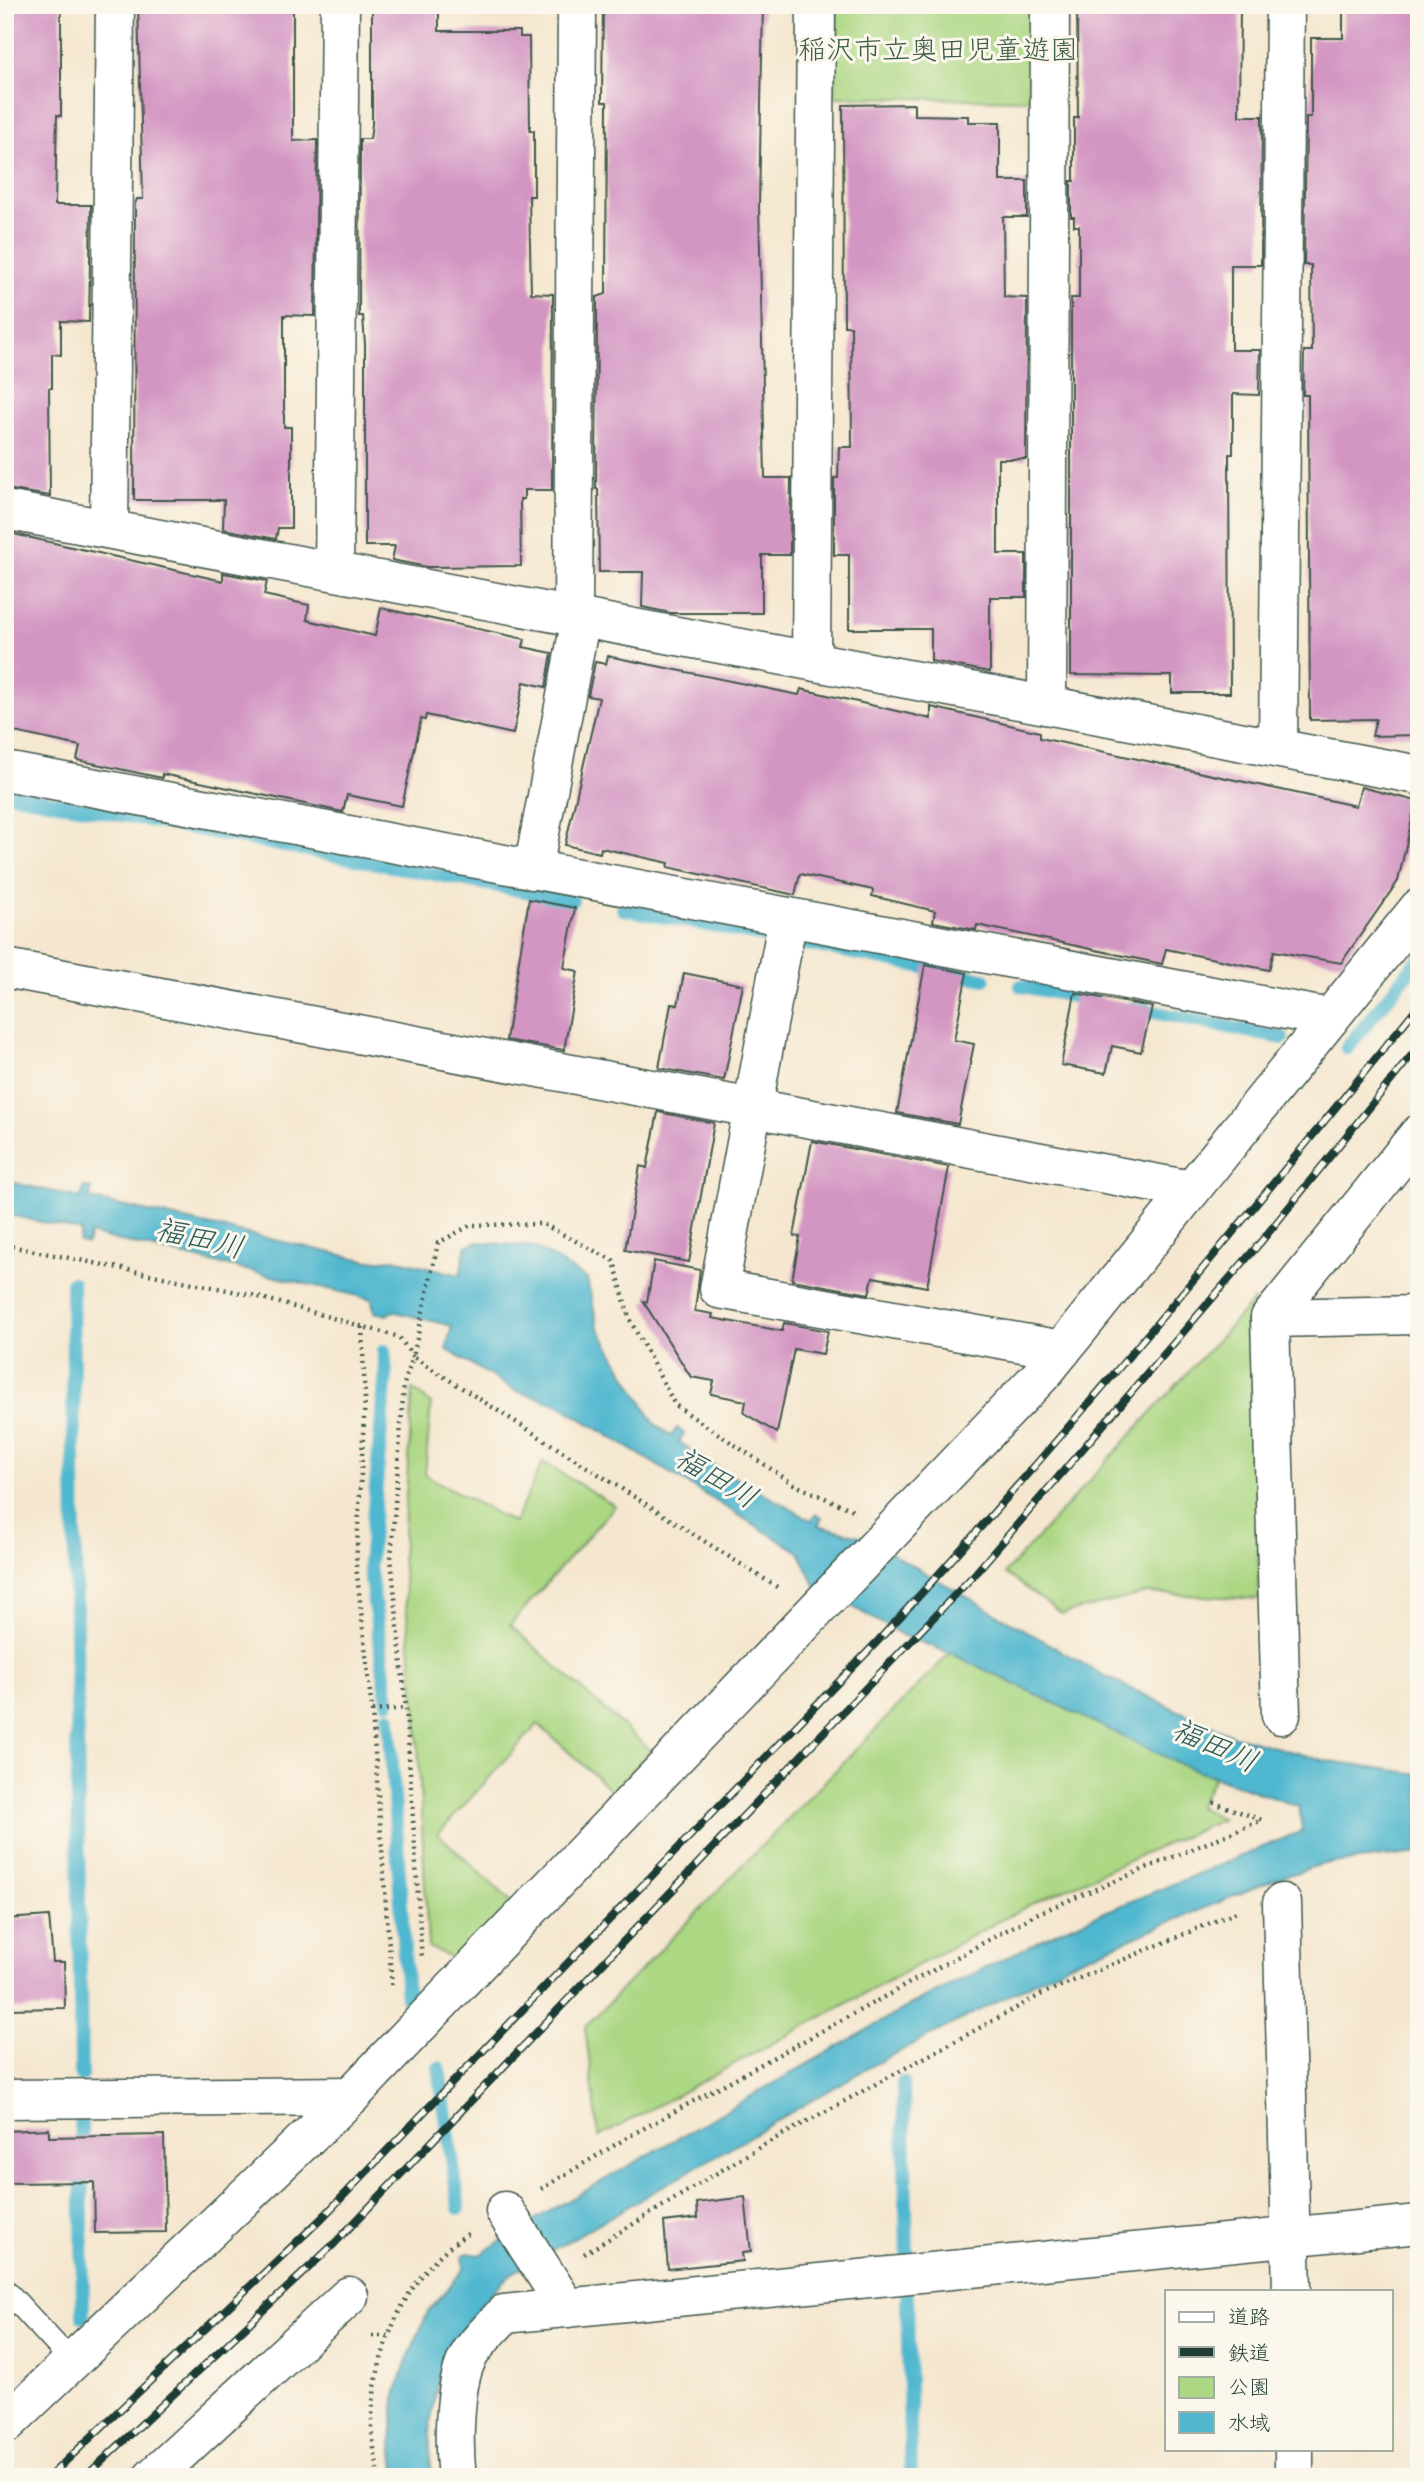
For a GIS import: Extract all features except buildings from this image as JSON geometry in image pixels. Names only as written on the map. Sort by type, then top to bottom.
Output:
[{"type":"street","points":[[109,529],[115,5]]},
{"type":"street","points":[[334,571],[340,5]]},
{"type":"street","points":[[533,870],[577,617],[577,5]]},
{"type":"street","points":[[811,660],[816,5]]},
{"type":"street","points":[[1047,705],[1050,5]]},
{"type":"street","points":[[1278,748],[1285,5]]},
{"type":"street","points":[[5,510],[1419,775]]},
{"type":"street","points":[[5,771],[1330,1018]]},
{"type":"street","points":[[5,2426],[351,2096],[891,1533],[1062,1350],[1419,908]]},
{"type":"street","points":[[788,917],[719,1289],[1062,1350]]},
{"type":"street","points":[[5,968],[1192,1190]]},
{"type":"street","points":[[1281,1715],[1270,1318],[1419,1134]]},
{"type":"street","points":[[1270,1318],[1419,1315]]},
{"type":"street","points":[[1282,1903],[1292,2290]]},
{"type":"street","points":[[5,2099],[351,2096]]},
{"type":"street","points":[[508,2216],[567,2308]]},
{"type":"street","points":[[457,2477],[453,2449],[455,2408],[470,2353],[504,2314],[1419,2224]]},
{"type":"street","points":[[153,2477],[349,2296]]},
{"type":"street","points":[[1294,2450],[1294,2477]]},
{"type":"lane","points":[[5,2289],[72,2362]]},
{"type":"path","points":[[426,2018],[406,1708],[391,1558],[404,1384],[413,1357],[438,1244],[471,1225],[543,1224],[614,1261],[629,1318],[675,1405],[795,1485],[891,1533]]},
{"type":"path","points":[[5,1245],[252,1295],[399,1337],[413,1357],[822,1604]]},
{"type":"path","points":[[362,1327],[366,1399],[356,1565],[372,1711],[396,2048]]},
{"type":"path","points":[[372,1711],[406,1708]]},
{"type":"path","points":[[378,2477],[372,2418],[382,2351],[408,2296],[446,2247],[508,2216],[635,2133],[1036,1914],[1262,1821],[1209,1801]]},
{"type":"path","points":[[544,2271],[758,2148],[1042,1994],[1257,1903],[1282,1903]]},
{"type":"green space","name":"稲沢市立奥田児童遊園","points":[[836,5],[1030,5],[1029,100],[835,97]]},
{"type":"green space","points":[[1253,1301],[1259,1599],[1147,1593],[1062,1614],[1005,1573]]},
{"type":"green space","points":[[413,1389],[431,1404],[425,1475],[514,1523],[543,1462],[615,1506],[510,1625],[650,1750],[613,1792],[538,1724],[438,1834],[513,1903],[455,1959],[428,1947],[417,1722],[402,1558]]},
{"type":"green space","points":[[950,1653],[1214,1777],[1198,1807],[1223,1819],[1029,1905],[599,2137],[585,2027]]},
{"type":"water","name":"福田川","points":[[5,1181],[81,1198],[84,1187],[91,1189],[90,1199],[369,1261],[395,1259],[460,1275],[466,1246],[478,1242],[535,1247],[587,1279],[598,1327],[654,1423],[671,1436],[677,1428],[684,1433],[679,1442],[718,1468],[811,1520],[816,1514],[822,1518],[818,1525],[863,1537],[1110,1679],[1231,1735],[1323,1760],[1419,1774],[1419,1853],[1323,1864],[1273,1880],[1071,1963],[875,2064],[511,2274],[489,2295],[471,2318],[444,2365],[431,2418],[432,2477],[396,2477],[392,2444],[395,2399],[406,2362],[428,2312],[464,2269],[463,2256],[468,2253],[479,2255],[527,2224],[909,2006],[1061,1930],[1302,1831],[1299,1807],[1182,1765],[950,1653],[904,1636],[815,1585],[799,1552],[557,1404],[514,1390],[446,1349],[452,1326],[392,1311],[387,1315],[374,1312],[372,1299],[90,1234],[87,1244],[79,1242],[81,1231],[5,1214]]},
{"type":"waterway","points":[[5,793],[572,900]]},
{"type":"waterway","points":[[623,909],[769,937]]},
{"type":"waterway","points":[[803,943],[984,979]]},
{"type":"waterway","points":[[1347,1048],[1419,959]]},
{"type":"waterway","points":[[1021,986],[1092,1000]]},
{"type":"waterway","points":[[1133,1008],[1282,1038]]},
{"type":"waterway","points":[[72,1283],[81,2076]]},
{"type":"waterway","points":[[384,1351],[386,1373],[369,1565],[388,1702]]},
{"type":"waterway","points":[[389,1717],[407,1998]]},
{"type":"waterway","points":[[439,2068],[459,2208]]},
{"type":"waterway","points":[[903,2083],[907,2255]]},
{"type":"waterway","points":[[81,2123],[83,2316]]},
{"type":"waterway","points":[[907,2296],[911,2477]]},
{"type":"railway","points":[[49,2477],[322,2218],[876,1643],[1016,1487],[1152,1329],[1419,1005]]},
{"type":"railway","points":[[85,2477],[334,2244],[973,1576],[1260,1243],[1419,1046]]}]
